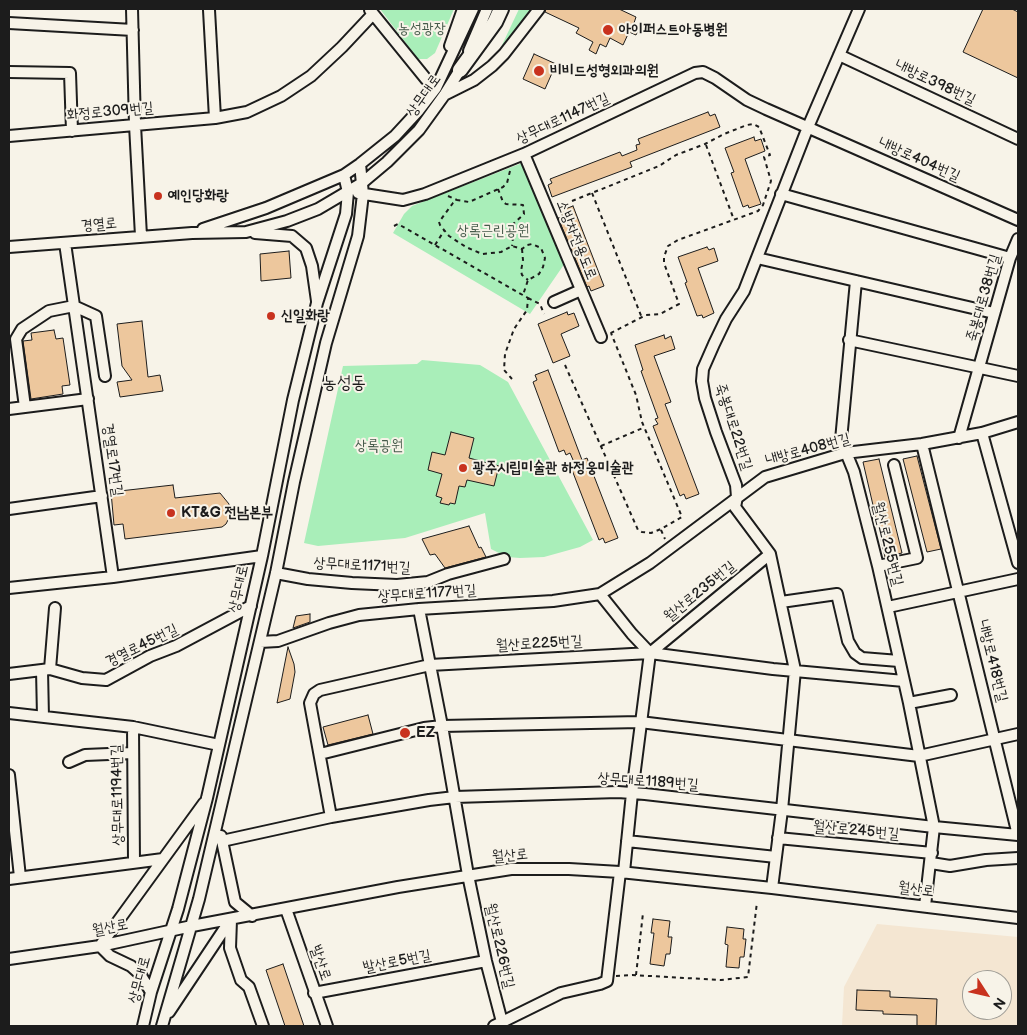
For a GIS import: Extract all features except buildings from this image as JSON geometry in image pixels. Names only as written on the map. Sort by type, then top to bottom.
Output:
[{"type":"main road","points":[[460,70],[495,22],[501,9]]},
{"type":"street","points":[[132,9],[135,125],[141,236]]},
{"type":"street","name":"상무대로","points":[[436,88],[464,9]]},
{"type":"street","name":"상무대로","points":[[143,1026],[151,992],[178,909],[207,798],[262,556],[293,400],[317,303],[346,214],[348,192],[344,175],[395,136],[419,110],[436,88],[473,9]]},
{"type":"street","name":"상무대로","points":[[362,188],[419,130],[445,94],[460,70],[487,9]]},
{"type":"street","points":[[445,94],[474,80],[492,66],[504,54],[539,9]]},
{"type":"street","name":"죽봉대로22번길","points":[[737,497],[736,485],[705,398],[702,381],[704,369],[726,319],[744,291],[808,127],[859,9]]},
{"type":"street","points":[[209,10],[215,118]]},
{"type":"street","points":[[371,11],[426,80],[436,88]]},
{"type":"street","name":"화정로309번길","points":[[9,136],[215,118],[247,112],[281,96],[332,57],[371,11]]},
{"type":"street","points":[[9,23],[133,30]]},
{"type":"street","name":"내방로398번길","points":[[839,55],[1018,138]]},
{"type":"street","points":[[9,72],[70,73],[72,131]]},
{"type":"street","name":"상무대로1147번길","points":[[348,192],[362,188],[394,200],[412,198],[524,154],[695,73],[702,72],[715,78],[747,100],[808,127]]},
{"type":"street","name":"내방로404번길","points":[[808,127],[1018,220]]},
{"type":"street","name":"소방차전용도로","points":[[524,154],[601,336]]},
{"type":"street","points":[[162,1025],[192,926],[276,573],[294,482],[326,343],[358,236],[362,188],[360,164]]},
{"type":"street","name":"경열로","points":[[192,233],[266,208],[344,175]]},
{"type":"street","name":"경열로","points":[[9,247],[141,236],[246,232],[287,221],[318,209],[348,192]]},
{"type":"street","points":[[781,194],[1010,258]]},
{"type":"street","points":[[246,232],[292,236],[306,248],[312,266],[317,303]]},
{"type":"street","name":"죽봉대로38번길","points":[[959,438],[1010,258],[1018,238]]},
{"type":"street","name":"경열로17번길","points":[[65,243],[113,577]]},
{"type":"street","points":[[757,258],[994,313]]},
{"type":"street","name":"월산로255번길","points":[[856,281],[841,440],[854,472],[888,607],[934,827],[925,906]]},
{"type":"street","points":[[554,302],[581,290]]},
{"type":"street","points":[[25,407],[16,342],[17,335],[22,329],[49,311],[74,306],[96,316],[105,376]]},
{"type":"street","points":[[850,340],[1018,376]]},
{"type":"street","points":[[9,409],[88,399]]},
{"type":"street","name":"내방로408번길","points":[[737,497],[766,477],[845,453],[959,438],[1018,422]]},
{"type":"street","points":[[982,433],[1018,563]]},
{"type":"street","points":[[922,444],[959,591]]},
{"type":"street","points":[[878,566],[917,558],[894,465]]},
{"type":"street","points":[[9,510],[102,496]]},
{"type":"street","points":[[737,497],[735,507],[770,554],[795,670],[782,810],[772,888]]},
{"type":"street","name":"상무대로1177번길","points":[[260,642],[278,641],[344,618],[380,612],[554,601],[600,594],[650,563],[737,497]]},
{"type":"street","name":"월산로235번길","points":[[650,653],[770,554]]},
{"type":"street","points":[[9,588],[113,577],[262,556]]},
{"type":"street","name":"상무대로1171번길","points":[[276,573],[308,579],[397,585],[428,582],[448,574],[504,560]]},
{"type":"street","points":[[888,607],[1018,579]]},
{"type":"street","name":"내방로418번길","points":[[959,591],[1018,835]]},
{"type":"street","points":[[600,594],[650,653],[904,681]]},
{"type":"street","points":[[781,602],[837,594],[848,641],[855,653],[862,658],[899,661]]},
{"type":"street","name":"경열로45번길","points":[[9,674],[46,670],[82,678],[106,680],[150,656],[183,643],[251,606]]},
{"type":"street","points":[[43,717],[46,670],[55,608]]},
{"type":"street","points":[[419,609],[468,875]]},
{"type":"street","points":[[498,1024],[561,993],[607,979],[627,841],[640,722],[650,653]]},
{"type":"street","name":"월산로225번길","points":[[320,754],[310,703],[314,694],[320,690],[430,665],[650,653]]},
{"type":"street","points":[[909,703],[951,695]]},
{"type":"street","points":[[9,714],[132,726],[219,745]]},
{"type":"street","points":[[331,816],[320,754],[424,728],[640,722],[919,756],[1018,734]]},
{"type":"street","name":"상무대로1194번길","points":[[132,726],[134,862]]},
{"type":"street","points":[[69,762],[86,755],[133,753]]},
{"type":"street","points":[[9,775],[20,877]]},
{"type":"street","name":"상무대로1189번길","points":[[222,842],[331,816],[455,797],[632,793],[1018,835]]},
{"type":"street","points":[[151,992],[136,970],[110,956],[100,946],[207,798]]},
{"type":"street","points":[[217,821],[235,902],[252,916]]},
{"type":"street","name":"월산로245번길","points":[[778,838],[931,858],[950,866],[986,860],[1018,858]]},
{"type":"street","points":[[627,841],[776,857]]},
{"type":"street","name":"상무대로1194번길","points":[[9,879],[163,859]]},
{"type":"street","name":"월산로","points":[[9,959],[100,946],[192,926],[468,875],[537,868],[622,872],[1018,918]]},
{"type":"street","name":"월산로226번길","points":[[468,875],[498,1024]]},
{"type":"street","name":"발산로","points":[[286,909],[327,1026]]},
{"type":"street","points":[[162,1025],[231,919]]},
{"type":"street","points":[[231,919],[230,948],[241,980],[249,987],[263,1026]]},
{"type":"street","name":"발산로5번길","points":[[314,993],[486,960]]},
{"type":"path","points":[[572,201],[659,166],[676,155],[747,125],[753,124],[759,128],[770,155],[764,157],[771,181],[763,206],[758,211],[678,240],[668,246],[664,263],[679,304],[660,314],[642,318],[601,336]]},
{"type":"path","points":[[705,144],[734,220]]},
{"type":"path","points":[[509,160],[509,178],[507,183],[498,190],[470,202],[457,200],[439,222],[444,231],[466,247],[482,254],[501,252],[512,246],[522,249]]},
{"type":"path","points":[[498,190],[503,202],[506,204],[522,205],[524,214],[512,225],[512,246]]},
{"type":"path","points":[[592,193],[642,318]]},
{"type":"path","points":[[394,226],[398,224],[540,304],[544,314]]},
{"type":"path","points":[[435,245],[444,231]]},
{"type":"path","points":[[522,249],[527,245],[536,245],[541,248],[545,258],[539,274],[528,280],[524,295]]},
{"type":"path","points":[[522,249],[521,271],[522,275],[528,280]]},
{"type":"path","points":[[512,379],[504,370],[505,354],[514,329],[527,310],[528,298]]},
{"type":"path","points":[[566,365],[636,527],[638,530],[646,533],[661,530],[682,516],[645,428],[632,385],[611,333]]},
{"type":"path","points":[[601,446],[645,428]]},
{"type":"path","points":[[607,979],[636,975],[721,980],[748,977],[757,902]]},
{"type":"path","points":[[636,975],[643,913]]},
{"type":"shaded area","points":[[877,924],[1018,937],[1018,1026],[842,1026],[844,987]]},
{"type":"green space","name":"농성광장","points":[[380,9],[454,9],[435,53],[427,59],[418,59]]},
{"type":"green space","points":[[519,9],[534,9],[494,62]]},
{"type":"green space","name":"상록근린공원","points":[[522,163],[565,263],[530,314],[393,233],[404,214],[412,206]]},
{"type":"green space","name":"상록공원","points":[[422,360],[480,365],[508,382],[593,540],[580,547],[544,557],[507,557],[491,549],[485,513],[405,538],[318,546],[304,543],[343,366],[417,364]]},
{"type":"place","name":"아이퍼스트아동병원","points":[[608,30]]},
{"type":"place","name":"비비드성형외과의원","points":[[539,71]]},
{"type":"place","name":"예인당화랑","points":[[158,196]]},
{"type":"place","name":"신일화랑","points":[[271,316]]},
{"type":"place","name":"광주시립미술관 하정웅미술관","points":[[463,468]]},
{"type":"place","name":"KT&G 전남본부","points":[[171,513]]},
{"type":"place","name":"EZ","points":[[405,733]]},
{"type":"district","name":"농성동","points":[[344,383]]}]
